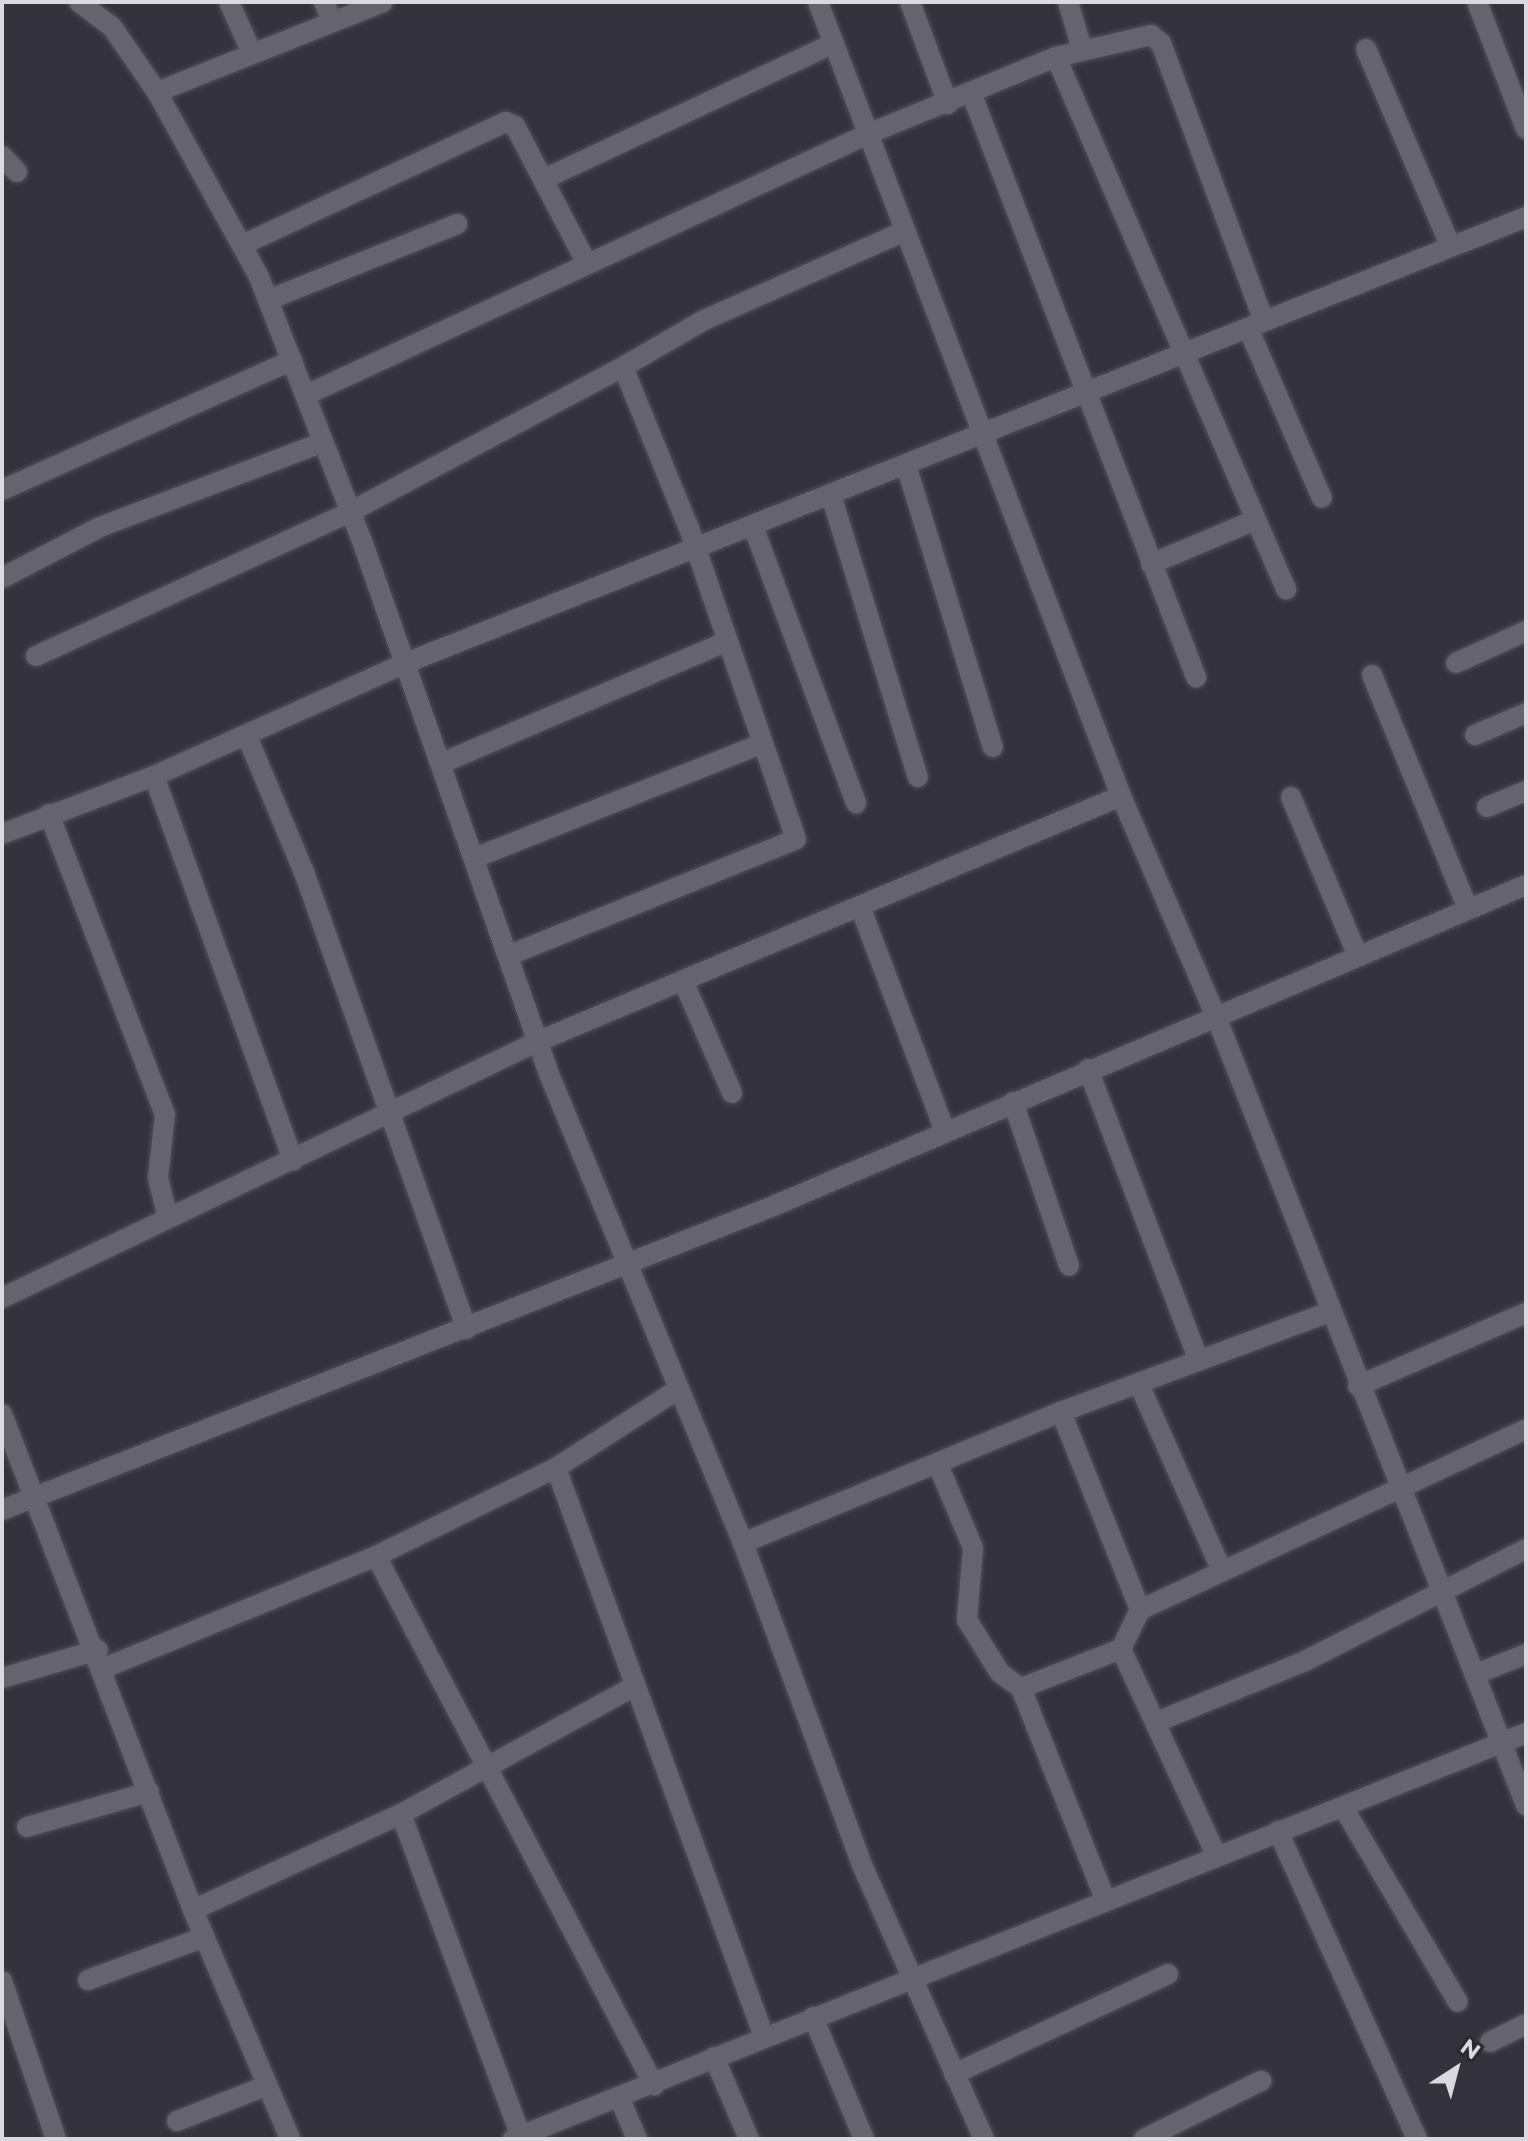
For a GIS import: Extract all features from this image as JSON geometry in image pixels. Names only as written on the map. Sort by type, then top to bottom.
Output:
[{"type":"street","points":[[79,2],[112,27],[157,92],[242,245],[268,300],[477,857],[539,1041],[631,1264],[677,1390],[743,1543],[911,1983],[984,2139]]},
{"type":"street","points":[[229,2],[251,51]]},
{"type":"street","points":[[157,92],[251,51],[328,11],[383,2]]},
{"type":"street","points":[[818,2],[1121,796],[1217,1019],[1358,1386],[1526,1805]]},
{"type":"street","points":[[910,2],[948,104]]},
{"type":"street","points":[[1068,2],[1082,49]]},
{"type":"street","points":[[1477,2],[1526,129]]},
{"type":"street","points":[[306,395],[586,262],[868,134],[972,95],[1056,57],[1082,49],[1157,36],[1256,325],[1322,498]]},
{"type":"street","points":[[544,179],[834,43]]},
{"type":"street","points":[[1366,49],[1451,247]]},
{"type":"street","points":[[1056,57],[1286,589]]},
{"type":"street","points":[[972,95],[1084,395],[1196,677]]},
{"type":"street","points":[[242,245],[506,122],[515,126],[586,262]]},
{"type":"street","points":[[2,156],[17,172]]},
{"type":"street","points":[[2,834],[154,776],[406,663],[1526,217]]},
{"type":"street","points":[[268,300],[457,224]]},
{"type":"street","points":[[36,656],[350,512],[623,367],[704,320],[905,231]]},
{"type":"street","points":[[2,490],[292,360]]},
{"type":"street","points":[[512,954],[671,893],[759,851],[792,843],[796,831],[759,745],[693,548],[623,367]]},
{"type":"street","points":[[2,578],[100,527],[321,443]]},
{"type":"street","points":[[906,465],[993,747]]},
{"type":"street","points":[[831,495],[918,777]]},
{"type":"street","points":[[1151,564],[1255,520]]},
{"type":"street","points":[[753,526],[856,803]]},
{"type":"street","points":[[1456,663],[1526,631]]},
{"type":"street","points":[[442,763],[725,642]]},
{"type":"street","points":[[1372,675],[1468,909]]},
{"type":"street","points":[[1475,735],[1526,713]]},
{"type":"street","points":[[247,736],[304,872],[467,1329]]},
{"type":"street","points":[[477,857],[759,745]]},
{"type":"street","points":[[154,776],[293,1161]]},
{"type":"street","points":[[1487,807],[1526,791]]},
{"type":"street","points":[[2,1298],[167,1215],[293,1161],[388,1111],[539,1041],[861,909],[1121,796]]},
{"type":"street","points":[[1291,797],[1357,954]]},
{"type":"street","points":[[49,814],[165,1114],[158,1178],[167,1215]]},
{"type":"street","points":[[2,1510],[631,1264],[1088,1069],[1217,1019],[1357,954],[1526,885]]},
{"type":"street","points":[[861,909],[945,1131]]},
{"type":"street","points":[[684,983],[732,1093]]},
{"type":"street","points":[[1088,1069],[1199,1361]]},
{"type":"street","points":[[1013,1102],[1069,1266]]},
{"type":"street","points":[[743,1543],[939,1467],[1061,1412],[1330,1312]]},
{"type":"street","points":[[1358,1386],[1526,1313]]},
{"type":"street","points":[[1139,1384],[1222,1571]]},
{"type":"street","points":[[2,1678],[100,1660],[376,1556],[556,1468],[677,1390]]},
{"type":"street","points":[[1061,1412],[1140,1610]]},
{"type":"street","points":[[2,1414],[100,1660],[193,1910],[290,2139]]},
{"type":"street","points":[[1021,1688],[1121,1649],[1140,1610],[1400,1485],[1526,1429]]},
{"type":"street","points":[[939,1467],[973,1548],[967,1620],[981,1651],[1021,1688],[1105,1899]]},
{"type":"street","points":[[556,1468],[633,1687],[763,2034]]},
{"type":"street","points":[[1159,1721],[1305,1661],[1526,1549]]},
{"type":"street","points":[[376,1556],[654,2085]]},
{"type":"street","points":[[1121,1649],[1159,1721],[1216,1855]]},
{"type":"street","points":[[1476,1674],[1526,1654]]},
{"type":"street","points":[[193,1910],[401,1814],[633,1687]]},
{"type":"street","points":[[401,1814],[519,2138],[654,2085],[763,2034],[911,1983],[1105,1899],[1526,1733]]},
{"type":"street","points":[[27,1827],[149,1792]]},
{"type":"street","points":[[1343,1807],[1458,2002]]},
{"type":"street","points":[[1278,1831],[1417,2139]]},
{"type":"street","points":[[88,1980],[204,1937]]},
{"type":"street","points":[[954,2074],[1168,1974]]},
{"type":"street","points":[[2,1981],[56,2139]]},
{"type":"street","points":[[813,2017],[864,2139]]},
{"type":"street","points":[[1490,2042],[1526,2024]]},
{"type":"street","points":[[714,2057],[749,2139]]},
{"type":"street","points":[[1144,2139],[1261,2081]]},
{"type":"street","points":[[177,2121],[266,2086]]},
{"type":"street","points":[[620,2099],[637,2139]]}]
